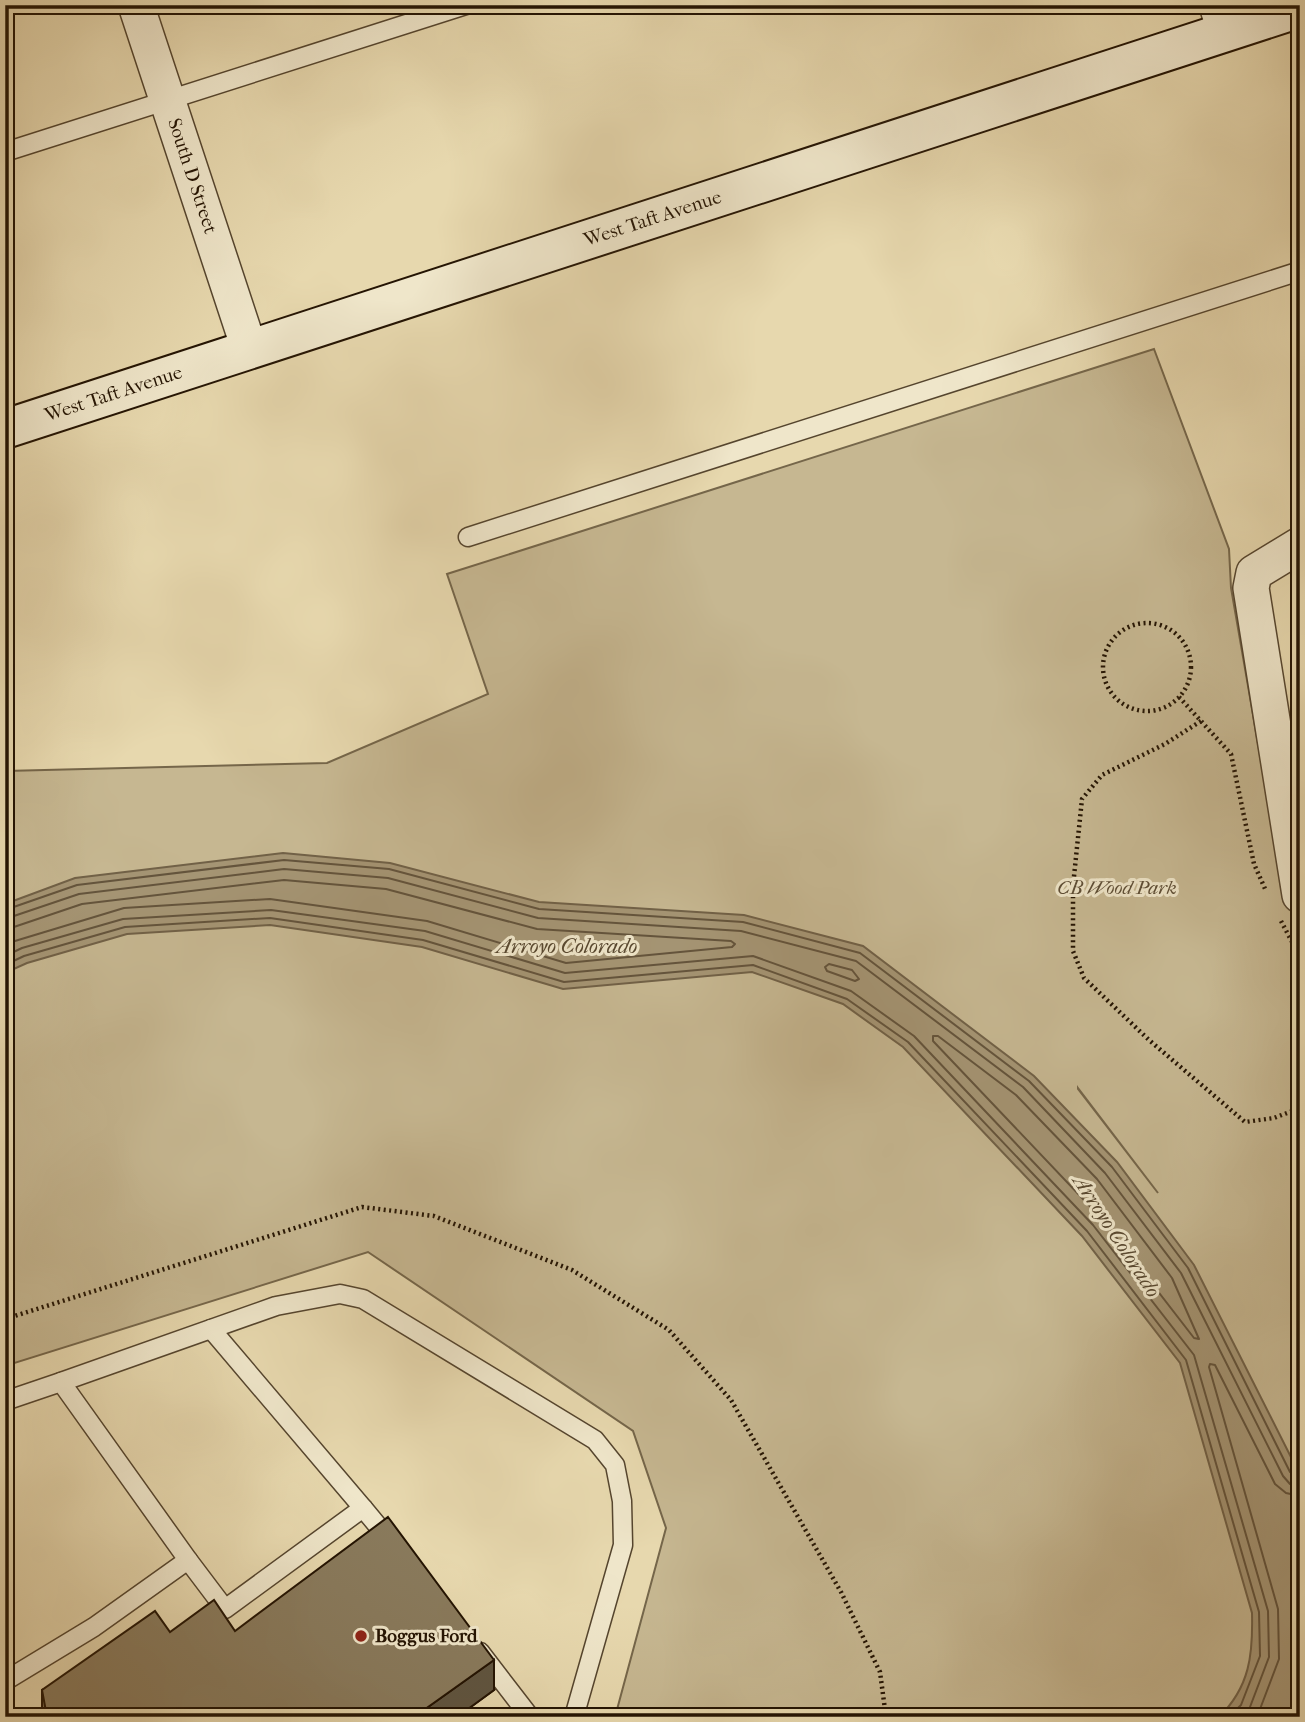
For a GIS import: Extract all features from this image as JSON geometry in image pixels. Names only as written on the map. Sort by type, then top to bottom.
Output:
[{"type":"street","name":"South D Street","points":[[136,5],[249,348]]},
{"type":"street","name":"West Taft Avenue","points":[[5,429],[1221,18],[1300,8]]},
{"type":"street","points":[[1283,904],[1293,810],[1251,588],[1254,573],[1300,545]]},
{"type":"lane","points":[[5,152],[466,5]]},
{"type":"lane","points":[[468,537],[1300,271]]},
{"type":"lane","points":[[5,1401],[276,1306],[340,1294],[363,1299],[595,1440],[615,1465],[622,1501],[623,1545],[574,1717]]},
{"type":"lane","points":[[211,1329],[406,1559]]},
{"type":"lane","points":[[61,1382],[225,1609],[363,1508]]},
{"type":"lane","points":[[5,1681],[94,1628],[188,1560]]},
{"type":"lane","points":[[466,1633],[521,1714]]},
{"type":"path","points":[[1154,622],[1174,630],[1188,647],[1192,668],[1186,689],[1179,697],[1172,705],[1151,711],[1130,708],[1112,695],[1103,676],[1104,654],[1114,636],[1133,624],[1154,622]]},
{"type":"path","points":[[1179,697],[1231,754],[1254,864],[1283,904],[1300,957]]},
{"type":"path","points":[[1201,721],[1165,744],[1102,775],[1082,799],[1073,886],[1073,951],[1084,978],[1149,1040],[1245,1122],[1274,1118],[1300,1108]]},
{"type":"path","points":[[5,1319],[362,1207],[434,1216],[572,1270],[669,1330],[731,1400],[847,1604],[880,1672],[886,1717]]},
{"type":"green space","name":"CB Wood Park","points":[[1154,349],[1229,549],[1231,588],[1269,807],[1300,921],[1300,1717],[615,1717],[666,1528],[633,1431],[368,1252],[5,1366],[5,771],[327,763],[488,694],[447,574]],"holes":[[[1078,1088],[1158,1193],[1078,1089]]]},
{"type":"water","name":"Arroyo Colorado","points":[[283,853],[390,863],[539,902],[744,915],[863,946],[1034,1076],[1117,1162],[1194,1265],[1300,1475],[1300,1717],[1219,1717],[1237,1694],[1248,1669],[1252,1613],[1180,1363],[1082,1236],[903,1047],[843,1004],[752,972],[563,989],[422,947],[270,925],[127,934],[27,963],[5,973],[5,904],[75,878]]},
{"type":"building","name":"Boggus Ford","points":[[388,1517],[494,1660],[414,1717],[47,1717],[42,1690],[155,1611],[170,1632],[214,1600],[235,1631]]},
{"type":"place","name":"Boggus Ford","points":[[361,1636]]}]
